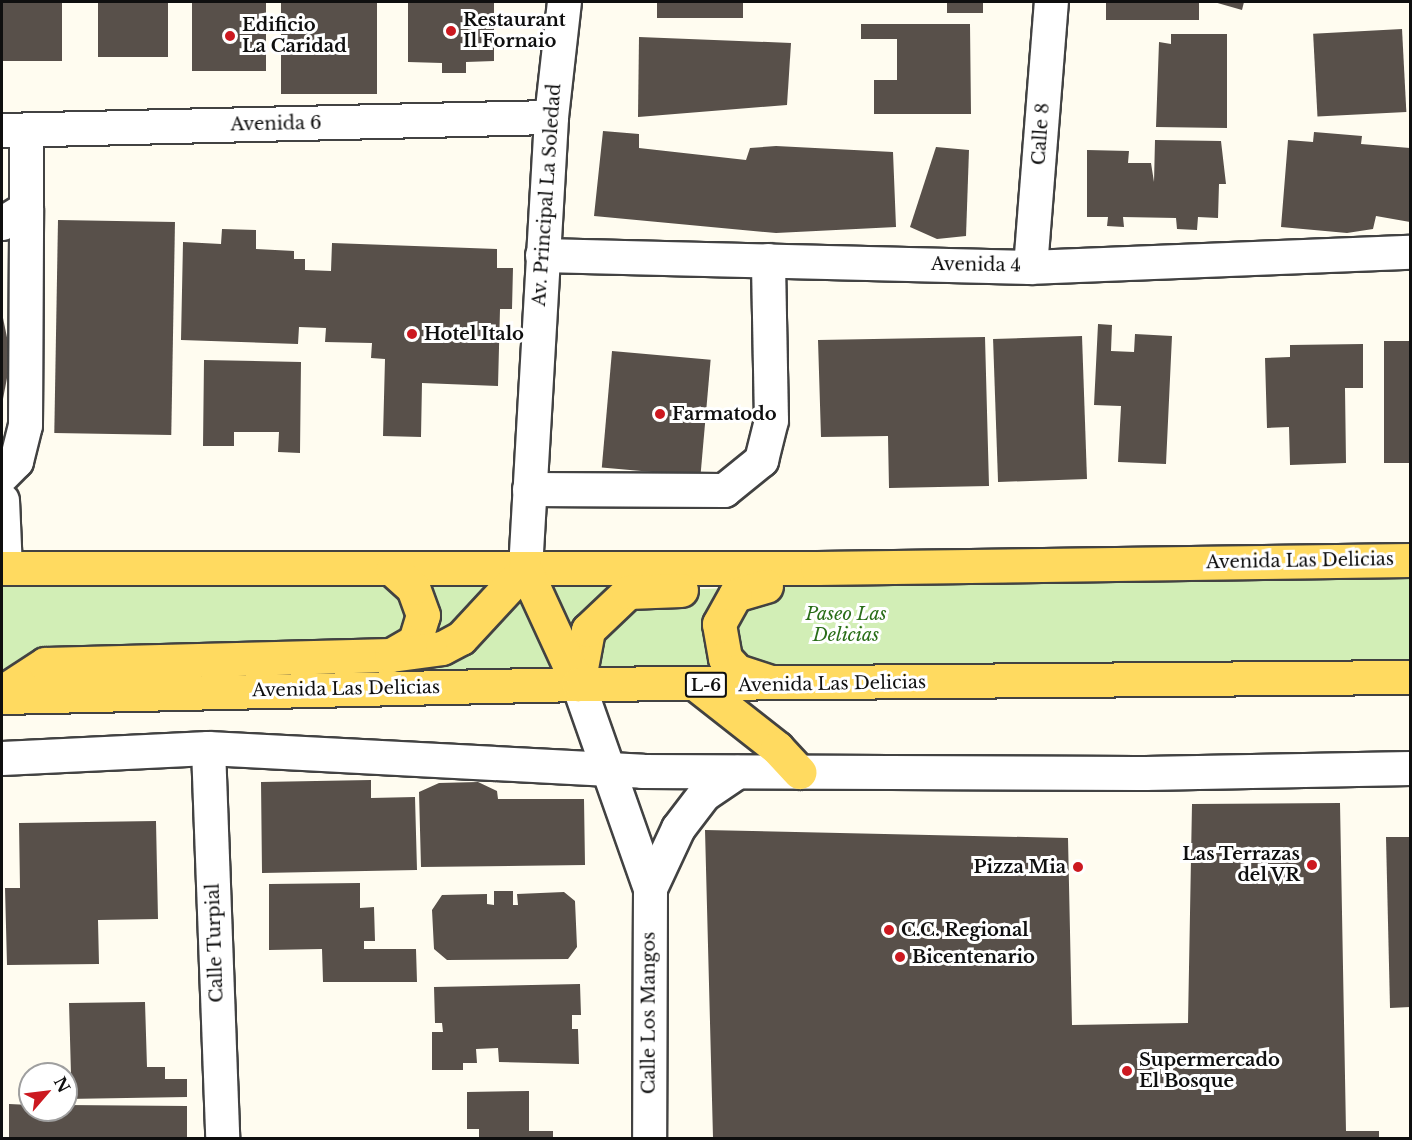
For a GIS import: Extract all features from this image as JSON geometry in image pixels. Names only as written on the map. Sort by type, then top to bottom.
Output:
[{"type":"main road","name":"Avenida Las Delicias","points":[[3,568],[817,568],[1410,560]]},
{"type":"main road","points":[[578,684],[588,630],[627,592],[801,585],[817,568]]},
{"type":"main road","points":[[391,655],[415,640],[423,615],[413,588],[392,569]]},
{"type":"main road","points":[[2,692],[45,664],[391,655],[442,648],[461,638],[525,569],[578,684]]},
{"type":"main road","points":[[766,586],[735,595],[719,624],[719,640],[725,658],[737,671],[777,684]]},
{"type":"main road","name":"Avenida Las Delicias","points":[[2,697],[578,684],[697,685],[1410,677]]},
{"type":"main road","points":[[697,685],[777,748],[799,772]]},
{"type":"street","name":"Av. Principal La Soledad","points":[[525,569],[551,117],[564,2]]},
{"type":"street","name":"Calle 8","points":[[1030,267],[1051,2]]},
{"type":"street","name":"Avenida 6","points":[[14,130],[551,117]]},
{"type":"street","points":[[2,475],[16,461],[25,425],[14,215],[14,130]]},
{"type":"street","name":"Avenida 4","points":[[542,255],[1030,267],[1410,252]]},
{"type":"street","points":[[529,489],[724,490],[761,459],[771,420],[768,260]]},
{"type":"street","points":[[2,500],[3,568]]},
{"type":"street","points":[[578,684],[650,888]]},
{"type":"street","points":[[2,758],[208,748],[609,769],[737,772],[1410,768]]},
{"type":"street","name":"Calle Turpial","points":[[208,748],[222,1138]]},
{"type":"street","points":[[650,888],[678,828],[704,794],[737,772]]},
{"type":"street","name":"Calle Los Mangos","points":[[649,1138],[650,888]]},
{"type":"green space","name":"Paseo Las Delicias","points":[[1410,562],[1410,674],[386,688],[391,656],[2,692],[2,568],[629,569],[628,592],[800,585],[817,568]]},
{"type":"building","points":[[2,2],[62,2],[62,61],[2,61]]},
{"type":"building","points":[[98,2],[168,2],[168,57],[98,57]]},
{"type":"building","name":"Edificio La Caridad","points":[[192,2],[266,2],[266,71],[192,71]]},
{"type":"building","points":[[281,2],[377,2],[377,94],[281,94]]},
{"type":"building","name":"Restaurant Il Fornaio","points":[[408,2],[494,2],[494,61],[466,62],[466,73],[442,73],[442,63],[408,62]]},
{"type":"building","points":[[657,2],[743,2],[743,18],[657,18]]},
{"type":"building","points":[[947,2],[983,2],[983,13],[947,13]]},
{"type":"building","points":[[1106,2],[1199,2],[1199,20],[1106,20]]},
{"type":"building","points":[[1214,2],[1244,2],[1242,10]]},
{"type":"building","points":[[861,24],[970,24],[971,114],[874,114],[874,80],[897,80],[897,39],[861,39]]},
{"type":"building","points":[[1402,29],[1406,112],[1317,117],[1313,34]]},
{"type":"building","points":[[1171,34],[1227,34],[1227,128],[1156,127],[1159,42],[1171,44]]},
{"type":"building","points":[[639,37],[791,43],[787,105],[638,117]]},
{"type":"building","points":[[603,131],[639,134],[639,148],[746,160],[750,148],[776,146],[893,152],[896,227],[776,233],[594,216]]},
{"type":"building","points":[[1314,132],[1362,136],[1361,144],[1410,148],[1410,222],[1376,216],[1373,229],[1347,233],[1281,227],[1288,140],[1313,142]]},
{"type":"building","points":[[1155,140],[1221,141],[1226,184],[1219,184],[1218,218],[1198,217],[1197,230],[1177,229],[1176,218],[1123,217],[1124,227],[1107,226],[1108,217],[1087,217],[1087,150],[1129,151],[1128,163],[1151,163],[1154,182]]},
{"type":"building","points":[[936,147],[969,150],[966,236],[937,239],[910,227]]},
{"type":"building","points":[[58,220],[175,222],[171,435],[54,433]]},
{"type":"building","name":"Hotel Italo","points":[[222,229],[256,230],[256,249],[294,251],[294,259],[305,259],[305,270],[331,271],[332,243],[497,249],[497,268],[513,268],[512,309],[500,309],[498,386],[422,383],[421,437],[383,436],[385,359],[371,358],[372,343],[325,342],[326,328],[299,327],[298,344],[181,340],[183,242],[221,244]]},
{"type":"building","points":[[2,313],[11,357],[3,399],[2,399]]},
{"type":"building","points":[[1098,324],[1112,325],[1111,351],[1134,352],[1135,334],[1172,336],[1166,464],[1118,462],[1121,406],[1094,405]]},
{"type":"building","points":[[1082,336],[1087,479],[998,482],[993,339]]},
{"type":"building","points":[[985,337],[989,486],[889,488],[888,436],[821,437],[818,340]]},
{"type":"building","points":[[1384,341],[1410,341],[1410,463],[1384,463]]},
{"type":"building","points":[[1363,344],[1363,388],[1345,388],[1346,463],[1290,465],[1289,427],[1267,428],[1265,358],[1290,357],[1290,345]]},
{"type":"building","name":"Farmatodo","points":[[612,351],[711,360],[700,476],[602,468]]},
{"type":"building","points":[[204,360],[301,362],[300,453],[278,452],[279,432],[234,432],[234,446],[203,446]]},
{"type":"building","points":[[371,780],[371,798],[415,797],[417,870],[262,873],[261,782]]},
{"type":"building","points":[[478,782],[497,791],[498,799],[584,799],[585,865],[421,867],[419,792],[439,783]]},
{"type":"building","name":"C.C. Regional","points":[[1340,803],[1346,1131],[1379,1131],[1379,1138],[713,1138],[705,830],[1068,838],[1072,1025],[1188,1023],[1192,804]]},
{"type":"building","points":[[156,821],[158,919],[98,920],[99,964],[7,965],[5,888],[20,888],[19,823]]},
{"type":"building","points":[[1386,837],[1410,837],[1410,1007],[1390,1008]]},
{"type":"building","points":[[360,883],[360,908],[374,907],[375,941],[364,941],[364,949],[416,949],[417,982],[323,982],[322,949],[269,950],[269,884]]},
{"type":"building","points":[[494,891],[513,891],[513,905],[518,905],[517,894],[564,892],[575,901],[577,947],[568,959],[447,960],[434,949],[432,910],[442,895],[487,894],[487,904],[494,905]]},
{"type":"building","points":[[580,984],[581,1015],[572,1015],[572,1029],[578,1029],[579,1064],[499,1062],[498,1048],[476,1049],[477,1063],[463,1063],[463,1070],[432,1070],[432,1032],[443,1032],[442,1023],[435,1023],[434,987]]},
{"type":"building","points":[[145,1002],[147,1067],[165,1067],[165,1079],[187,1079],[187,1097],[78,1099],[78,1062],[71,1062],[69,1003]]},
{"type":"building","points":[[529,1091],[529,1131],[553,1131],[553,1138],[479,1138],[479,1129],[467,1129],[467,1092]]},
{"type":"building","points":[[9,1104],[18,1104],[18,1122],[78,1122],[78,1105],[187,1106],[187,1138],[9,1138]]},
{"type":"place","name":"Restaurant Il Fornaio","points":[[451,31]]},
{"type":"place","name":"Edificio La Caridad","points":[[230,36]]},
{"type":"place","name":"Hotel Italo","points":[[412,334]]},
{"type":"place","name":"Farmatodo","points":[[660,414]]},
{"type":"place","name":"Las Terrazas del VR","points":[[1312,865]]},
{"type":"place","name":"Pizza Mia","points":[[1078,867]]},
{"type":"place","name":"C.C. Regional","points":[[889,930]]},
{"type":"place","name":"Bicentenario","points":[[900,957]]},
{"type":"place","name":"Supermercado El Bosque","points":[[1127,1071]]}]
